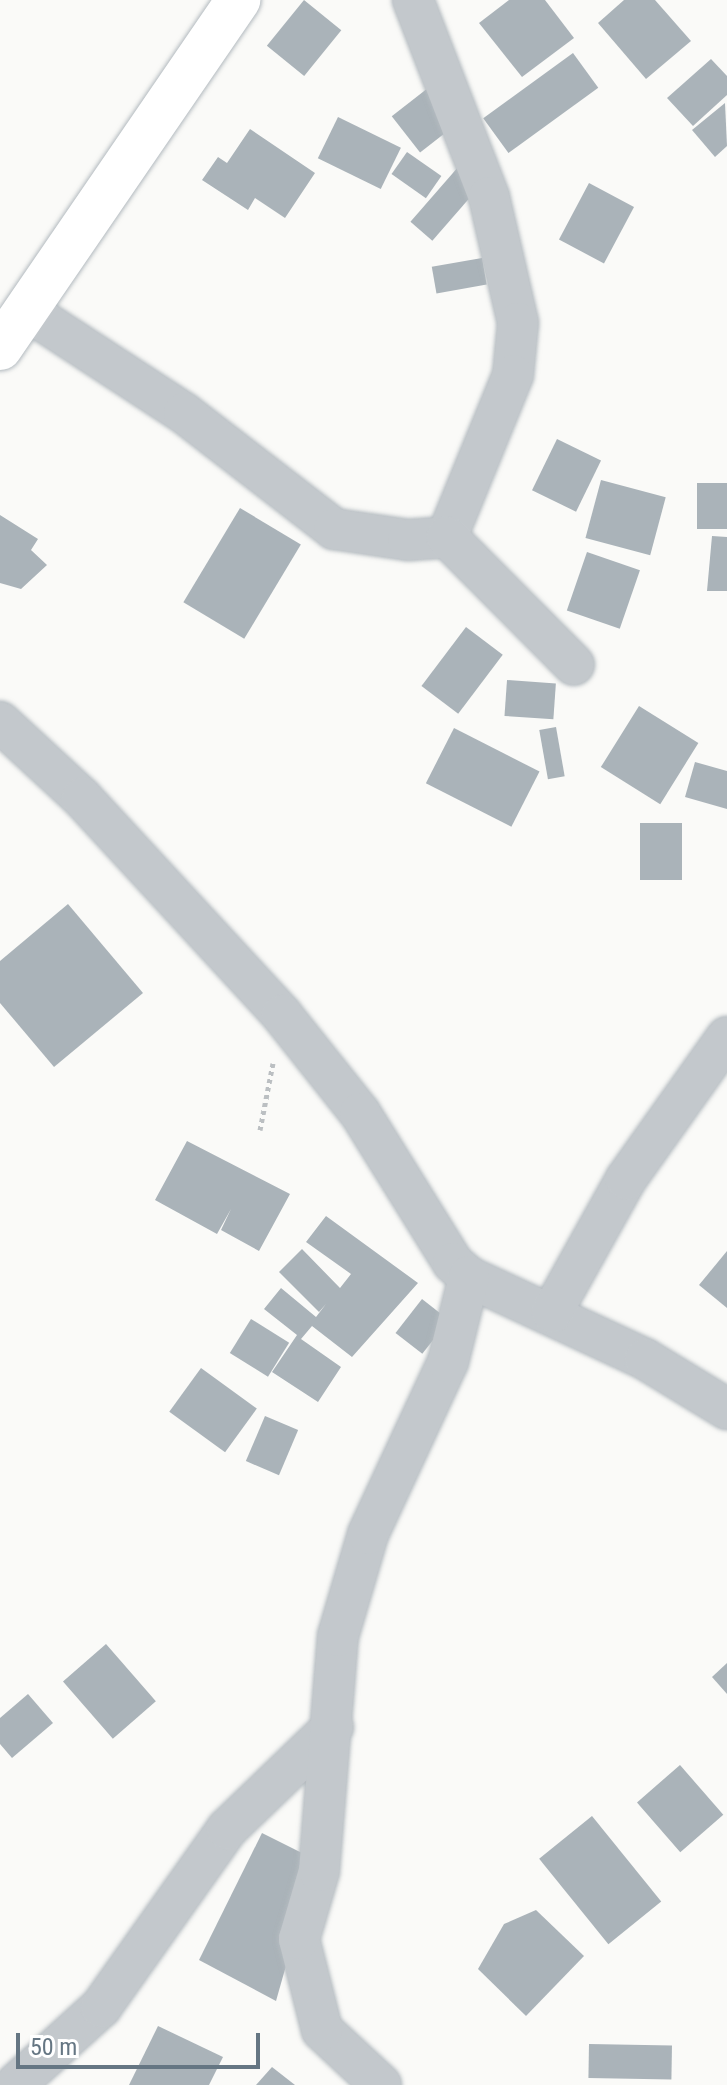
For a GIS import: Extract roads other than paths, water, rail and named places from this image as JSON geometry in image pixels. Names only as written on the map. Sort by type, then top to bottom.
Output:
[{"type":"main road","points":[[0,348],[238,0]]},
{"type":"street","points":[[413,0],[489,197],[518,323],[513,375],[447,537]]},
{"type":"street","points":[[26,310],[184,413],[334,529],[408,540],[447,537],[574,665]]},
{"type":"street","points":[[0,722],[82,798],[282,1015],[387,1151],[431,1236],[469,1277],[552,1312],[727,1409]]},
{"type":"street","points":[[552,1312],[626,1179],[727,1037]]},
{"type":"street","points":[[381,2085],[322,2030],[305,1984],[299,1939],[319,1871],[338,1636],[368,1534],[448,1362],[469,1277]]},
{"type":"street","points":[[15,2085],[101,2007],[227,1829],[333,1727]]}]
